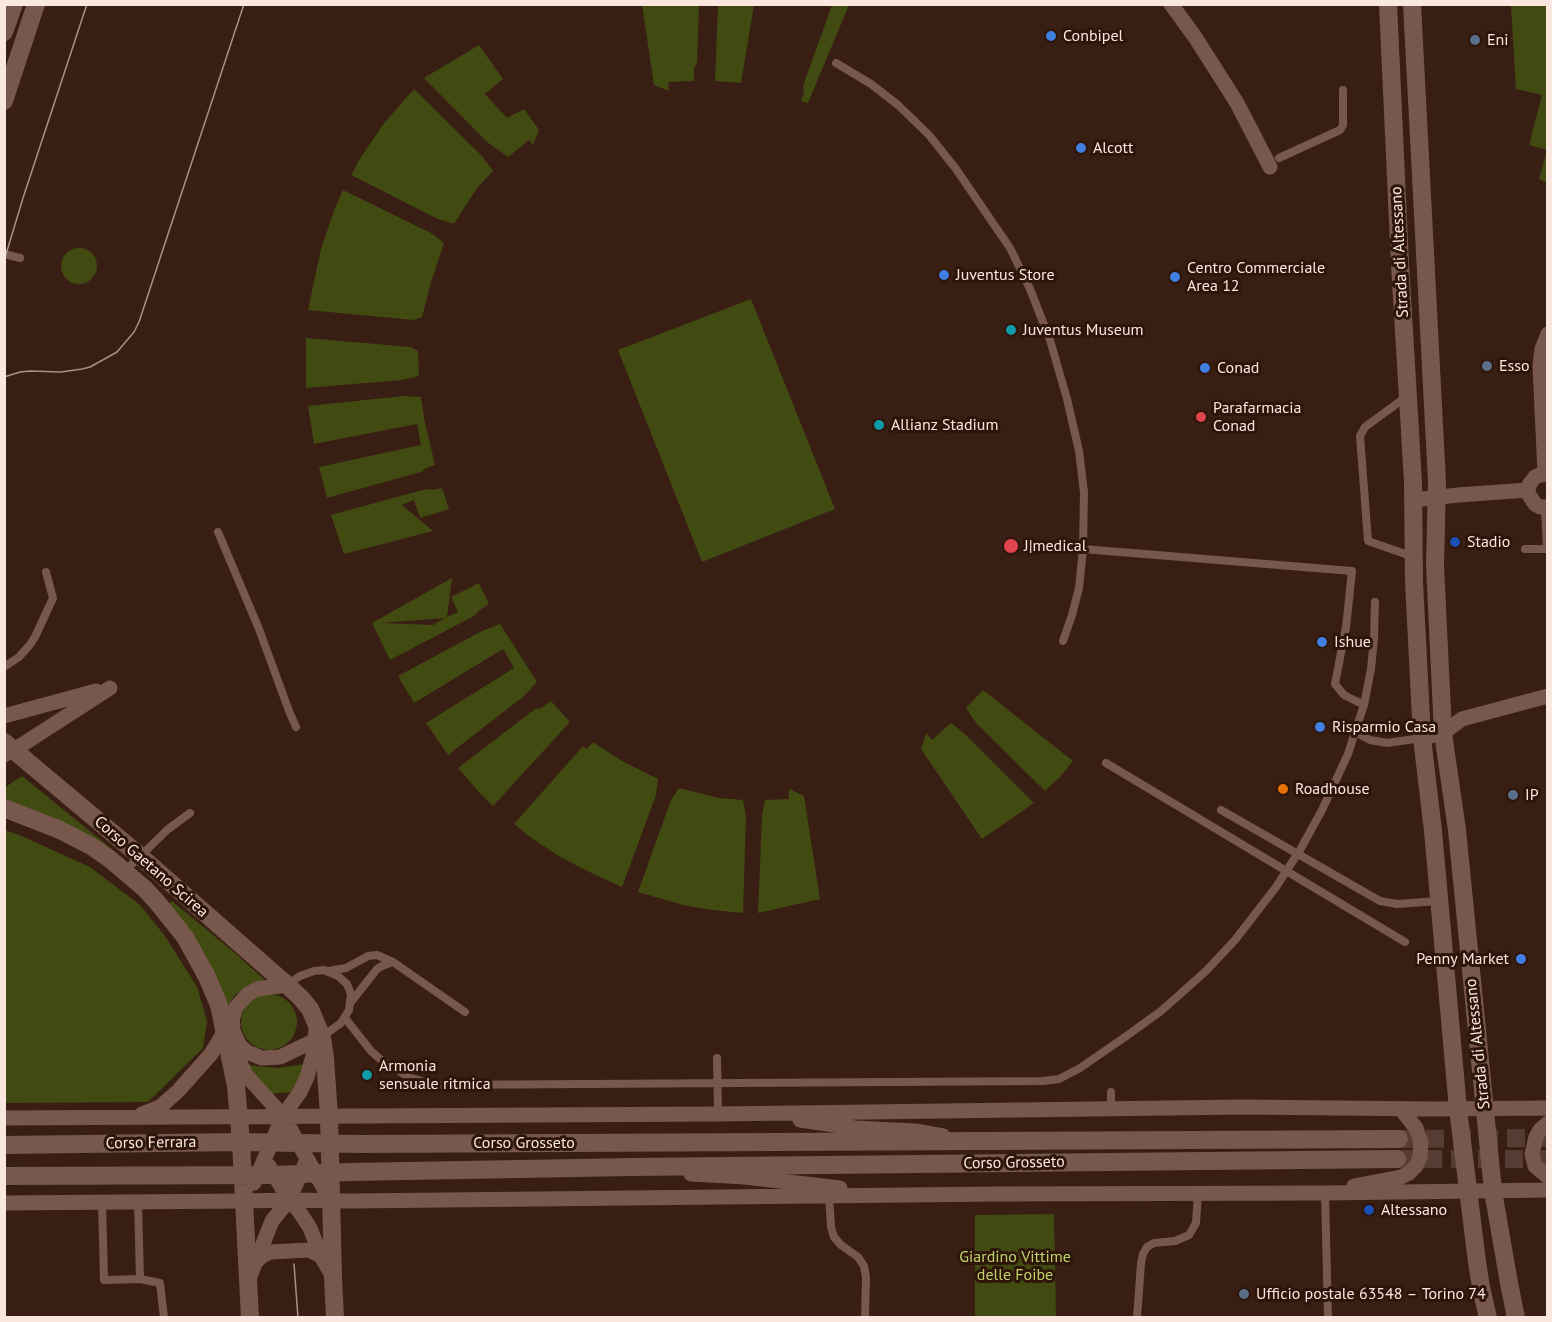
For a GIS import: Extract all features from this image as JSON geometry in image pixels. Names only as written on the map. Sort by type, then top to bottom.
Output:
[{"type":"street","points":[[4,32],[14,4]]},
{"type":"street","points":[[4,101],[36,4]]},
{"type":"street","points":[[1171,4],[1195,37],[1274,162]]},
{"type":"street","name":"Strada di Altessano","points":[[1388,4],[1414,500],[1414,582],[1422,738],[1433,831],[1458,1109],[1477,1262],[1488,1317]]},
{"type":"street","name":"Strada di Altessano","points":[[1412,4],[1437,497],[1435,565],[1443,733],[1457,830],[1493,1191],[1516,1317]]},
{"type":"street","points":[[1546,508],[1531,500],[1528,490],[1535,477],[1546,474],[1540,366],[1542,349],[1548,334]]},
{"type":"street","points":[[1414,500],[1528,490]]},
{"type":"street","name":"Corso Gaetano Scirea","points":[[4,716],[110,687],[8,749],[140,856],[287,985],[307,1006],[325,1053],[329,1116],[314,1158]]},
{"type":"street","points":[[1422,738],[1443,733],[1462,718],[1548,696]]},
{"type":"street","name":"Corso Gaetano Scirea","points":[[4,808],[75,837],[102,853],[152,896],[185,938],[207,977],[235,1037],[247,1052],[262,1058],[280,1058],[317,1033]]},
{"type":"street","points":[[121,1118],[147,1112],[165,1103],[207,1059],[241,999],[257,989],[287,985]]},
{"type":"street","name":"Corso Gaetano Scirea","points":[[228,1021],[234,1051],[235,1077]]},
{"type":"street","name":"Corso Gaetano Scirea","points":[[228,1021],[239,1117],[258,1159]]},
{"type":"street","name":"Corso Gaetano Scirea","points":[[250,1317],[243,1201],[258,1159],[307,1077],[317,1033]]},
{"type":"street","name":"Corso Gaetano Scirea","points":[[234,1051],[246,1075],[283,1116],[314,1158],[331,1201],[335,1317]]},
{"type":"street","name":"Corso Grosseto","points":[[283,1116],[718,1114],[1111,1100],[1242,1107],[1548,1108]]},
{"type":"street","name":"Corso Grosseto","points":[[1325,1193],[1396,1178],[1412,1171],[1420,1157],[1420,1142],[1416,1128],[1401,1109]]},
{"type":"street","name":"Corso Grosseto","points":[[763,1113],[855,1128],[915,1131],[966,1140]]},
{"type":"street","name":"Corso Ferrara","points":[[4,1118],[283,1116]]},
{"type":"street","points":[[1548,1123],[1540,1130],[1532,1149],[1535,1166],[1548,1177]]},
{"type":"street","name":"Corso Grosseto","points":[[258,1159],[966,1140],[1399,1138]]},
{"type":"street","name":"Corso Ferrara","points":[[4,1144],[258,1159]]},
{"type":"street","points":[[248,1281],[272,1221],[289,1200],[314,1158]]},
{"type":"street","name":"Corso Grosseto","points":[[314,1158],[632,1167],[1397,1160]]},
{"type":"street","name":"Corso Ferrara","points":[[4,1176],[258,1159],[314,1158]]},
{"type":"street","points":[[258,1159],[310,1228],[321,1256],[333,1277]]},
{"type":"street","name":"Corso Grosseto","points":[[632,1167],[791,1182],[876,1196]]},
{"type":"street","name":"Corso Grosseto","points":[[289,1200],[1548,1190]]},
{"type":"street","points":[[4,1198],[24,1203]]},
{"type":"street","points":[[4,1203],[289,1200]]},
{"type":"street","points":[[255,1262],[270,1252],[309,1250],[321,1256]]},
{"type":"lane","points":[[836,63],[871,84],[898,105],[929,135],[984,208],[1010,248],[1030,289],[1050,340],[1069,409],[1079,451],[1083,492],[1083,549],[1078,588],[1063,641]]},
{"type":"lane","points":[[1274,162],[1340,130],[1343,90]]},
{"type":"lane","points":[[4,254],[20,258]]},
{"type":"lane","points":[[1408,396],[1365,427],[1360,436],[1368,541],[1414,557]]},
{"type":"lane","points":[[1525,549],[1546,549],[1546,508]]},
{"type":"lane","points":[[219,532],[296,727]]},
{"type":"lane","points":[[1083,549],[1352,571],[1346,627],[1335,684],[1344,695],[1364,705]]},
{"type":"lane","points":[[4,668],[29,646],[53,598],[46,572]]},
{"type":"lane","points":[[345,1018],[371,1051],[408,1077],[429,1084],[452,1086],[1059,1079],[1080,1068],[1139,1028],[1206,970],[1244,930],[1297,854],[1322,810],[1348,754],[1364,705],[1371,669],[1375,602]]},
{"type":"lane","points":[[1355,732],[1370,740],[1387,743],[1422,738]]},
{"type":"lane","points":[[1106,763],[1405,942]]},
{"type":"lane","points":[[1221,810],[1380,901],[1397,904],[1439,901]]},
{"type":"lane","points":[[125,871],[167,830],[190,813]]},
{"type":"lane","points":[[287,985],[300,976],[314,971],[346,968],[373,955],[393,962],[465,1012]]},
{"type":"lane","points":[[317,1033],[335,1028],[345,1018],[351,1002],[377,969],[393,962]]},
{"type":"lane","points":[[328,971],[338,976],[346,984],[351,994],[351,1002]]},
{"type":"lane","points":[[717,1058],[718,1114]]},
{"type":"lane","points":[[1137,1317],[1143,1254],[1147,1247],[1154,1243],[1180,1240],[1192,1231],[1197,1217],[1198,1193]]},
{"type":"lane","points":[[1325,1193],[1328,1317]]},
{"type":"lane","points":[[829,1196],[832,1232],[837,1241],[858,1257],[864,1266],[866,1317]]},
{"type":"lane","points":[[102,1202],[104,1280],[140,1279],[160,1283],[164,1317]]},
{"type":"lane","points":[[138,1202],[140,1279]]},
{"type":"green space","points":[[642,5],[699,5],[694,81],[668,82],[669,91],[654,85]]},
{"type":"green space","points":[[718,5],[754,5],[741,83],[715,81]]},
{"type":"green space","points":[[832,5],[849,5],[808,103],[801,101],[804,93],[803,86]]},
{"type":"green space","points":[[1511,5],[1547,5],[1547,150],[1529,145],[1542,95],[1516,89]]},
{"type":"green space","points":[[479,45],[503,79],[485,94],[507,118],[524,109],[539,130],[533,145],[529,140],[508,157],[487,142],[424,78]]},
{"type":"green space","points":[[414,89],[482,156],[493,171],[477,188],[454,224],[438,219],[351,175],[385,122]]},
{"type":"green space","points":[[1547,150],[1547,183],[1539,179]]},
{"type":"green space","points":[[343,190],[431,233],[444,243],[422,317],[413,320],[308,310],[321,249]]},
{"type":"green space","points":[[79,248],[91,254],[97,266],[91,278],[79,284],[67,278],[61,266],[67,254]]},
{"type":"green space","points":[[751,299],[835,509],[702,562],[618,350]]},
{"type":"green space","points":[[306,338],[411,347],[418,351],[419,376],[402,380],[306,388]]},
{"type":"green space","points":[[403,396],[421,397],[435,465],[421,472],[327,498],[319,467],[421,445],[417,424],[314,444],[308,406]]},
{"type":"green space","points":[[442,488],[449,509],[420,518],[414,500],[402,505],[433,531],[344,554],[331,515],[426,489]]},
{"type":"green space","points":[[452,578],[447,617],[458,612],[451,597],[479,583],[489,604],[474,616],[390,660],[372,623]],"holes":[[[445,618],[433,625],[381,623]]]},
{"type":"green space","points":[[500,624],[537,682],[524,696],[448,755],[426,723],[514,668],[503,649],[414,703],[398,676],[482,631]]},
{"type":"green space","points":[[983,690],[1073,761],[1045,791],[976,723],[966,708]]},
{"type":"green space","points":[[551,701],[570,722],[493,806],[458,768],[535,709]]},
{"type":"green space","points":[[951,723],[1034,803],[982,839],[921,749],[926,733],[932,740]]},
{"type":"green space","points":[[593,742],[622,761],[658,779],[656,795],[622,887],[557,855],[514,824],[583,746],[587,749]]},
{"type":"green space","points":[[22,776],[118,854],[5,803],[4,788]]},
{"type":"green space","points":[[679,788],[719,798],[743,800],[746,816],[743,913],[683,905],[638,892],[671,800]]},
{"type":"green space","points":[[789,789],[804,796],[820,899],[758,913],[762,816],[765,800],[789,799]]},
{"type":"green space","points":[[5,830],[90,867],[140,905],[165,936],[197,987],[207,1021],[203,1048],[148,1102],[5,1103]]},
{"type":"green space","points":[[172,901],[266,981],[235,995],[226,1008],[168,904]]},
{"type":"green space","points":[[263,994],[275,994],[285,998],[293,1006],[297,1022],[293,1038],[285,1046],[275,1050],[263,1050],[253,1046],[245,1038],[241,1028],[241,1016],[245,1006],[253,998]]},
{"type":"green space","points":[[306,1064],[293,1092],[269,1094],[248,1065],[277,1068]]},
{"type":"green space","name":"Giardino Vittime delle Foibe","points":[[1054,1214],[1056,1317],[975,1317],[975,1215]]},
{"type":"tunnel","points":[[1399,1139],[1548,1138]]},
{"type":"tunnel","points":[[1397,1159],[1548,1159]]},
{"type":"tram line","points":[[4,261],[87,4]]},
{"type":"tram line","points":[[4,377],[20,372],[61,372],[90,367],[117,352],[134,332],[244,4]]},
{"type":"tram line","points":[[294,1264],[298,1318]]},
{"type":"place","name":"Conbipel","points":[[1051,36]]},
{"type":"place","name":"Eni","points":[[1475,40]]},
{"type":"place","name":"Alcott","points":[[1081,148]]},
{"type":"place","name":"Juventus Store","points":[[944,275]]},
{"type":"place","name":"Centro Commerciale Area 12","points":[[1175,277]]},
{"type":"place","name":"Juventus Museum","points":[[1011,330]]},
{"type":"place","name":"Esso","points":[[1487,366]]},
{"type":"place","name":"Conad","points":[[1205,368]]},
{"type":"place","name":"Parafarmacia Conad","points":[[1201,417]]},
{"type":"place","name":"Allianz Stadium","points":[[879,425]]},
{"type":"place","name":"Stadio","points":[[1455,542]]},
{"type":"place","name":"J|medical","points":[[1011,546]]},
{"type":"place","name":"Ishue","points":[[1322,642]]},
{"type":"place","name":"Risparmio Casa","points":[[1320,727]]},
{"type":"place","name":"Roadhouse","points":[[1283,789]]},
{"type":"place","name":"IP","points":[[1513,795]]},
{"type":"place","name":"Penny Market","points":[[1521,959]]},
{"type":"place","name":"Armonia sensuale ritmica","points":[[367,1075]]},
{"type":"place","name":"Altessano","points":[[1369,1210]]},
{"type":"place","name":"Ufficio postale 63548 – Torino 74","points":[[1244,1294]]}]
